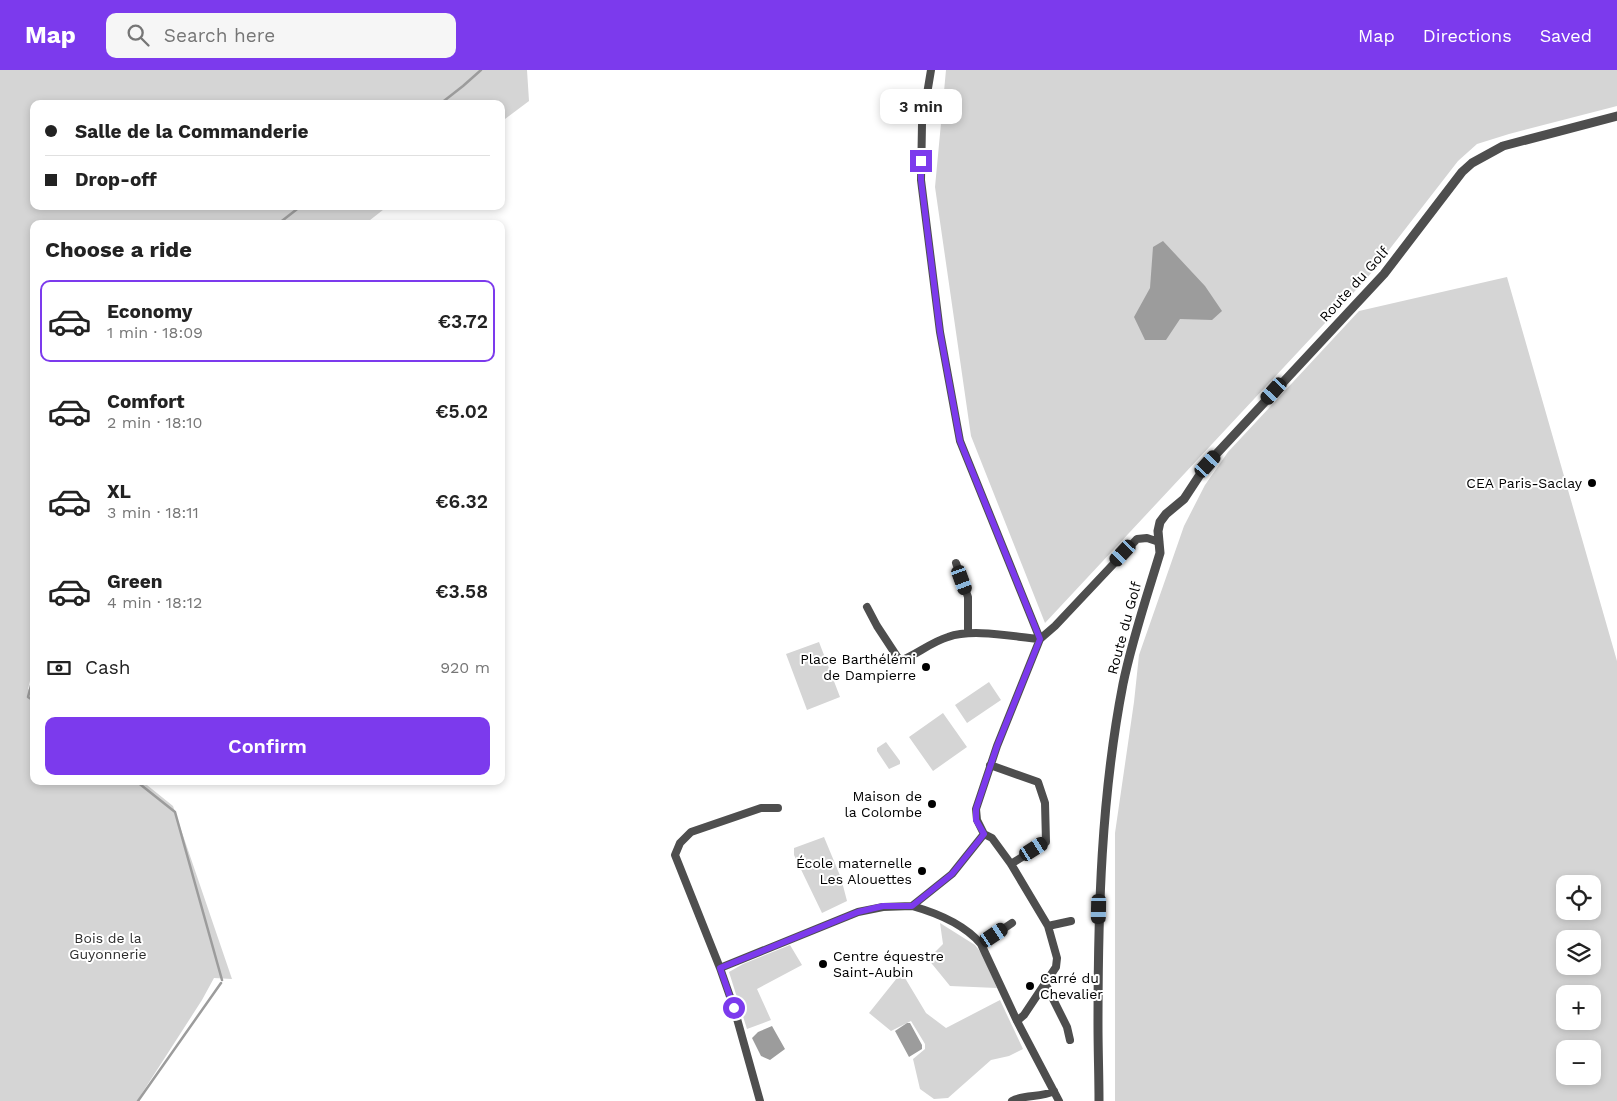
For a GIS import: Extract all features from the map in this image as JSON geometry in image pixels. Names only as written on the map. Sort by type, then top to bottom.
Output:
[{"type":"street","points":[[932,70],[922,124],[921,180],[940,332],[960,441],[1040,639]]},
{"type":"street","name":"Route du Golf","points":[[1099,1101],[1099,909],[1108,786],[1123,684],[1160,553],[1158,531],[1160,522],[1166,514],[1184,499],[1208,464],[1384,274],[1462,172],[1472,163],[1503,146],[1617,116]]},
{"type":"street","points":[[1017,1021],[1024,1015],[1045,984],[1057,961],[1048,926],[992,838],[984,834],[976,820],[976,809],[990,766],[1040,639],[1137,539],[1147,538],[1159,542]]},
{"type":"street","points":[[956,563],[968,597],[968,633]]},
{"type":"street","points":[[867,607],[900,661],[947,637],[968,633],[1040,639]]},
{"type":"street","points":[[990,766],[1038,782],[1045,803],[1046,842],[1010,864]]},
{"type":"street","points":[[760,1101],[734,1008],[675,855],[680,843],[691,832],[761,808],[778,808]]},
{"type":"street","points":[[912,906],[952,874],[984,834]]},
{"type":"street","points":[[720,968],[858,912],[883,906],[912,906],[945,918],[974,935],[981,944],[1017,1021],[1059,1101]]},
{"type":"street","points":[[1048,926],[1071,921]]},
{"type":"street","points":[[981,944],[1012,923]]},
{"type":"street","points":[[1045,984],[1067,1027],[1070,1040]]},
{"type":"street","points":[[1012,1101],[1017,1098],[1047,1094],[1054,1091]]},
{"type":"green space","name":"Bois de la Guyonnerie","points":[[0,70],[527,70],[529,101],[505,119],[505,100],[30,100],[30,210],[383,210],[370,220],[30,220],[30,681],[28,689],[30,691],[30,785],[147,785],[173,806],[232,979],[214,978],[202,1000],[137,1101],[0,1101]]},
{"type":"green space","points":[[946,70],[1617,70],[1617,106],[1477,144],[1458,161],[1368,277],[1045,623],[971,436],[935,187]]},
{"type":"green space","points":[[1507,277],[1617,661],[1617,1101],[1115,1101],[1115,833],[1139,655],[1184,526],[1205,485],[1228,452],[1359,311]]},
{"type":"green space","points":[[819,642],[840,697],[807,710],[786,654]]},
{"type":"green space","points":[[989,682],[1001,700],[967,723],[955,705]]},
{"type":"green space","points":[[943,713],[967,747],[933,771],[909,737]]},
{"type":"green space","points":[[886,742],[900,761],[900,764],[889,769],[877,751],[877,748]]},
{"type":"green space","points":[[824,837],[841,878],[847,901],[822,913],[794,855],[794,848]]},
{"type":"green space","points":[[940,923],[975,945],[982,954],[997,988],[950,986],[928,959],[943,944]]},
{"type":"green space","points":[[790,945],[802,965],[757,989],[771,1020],[747,1029],[729,972],[743,964]]},
{"type":"green space","points":[[901,973],[926,1013],[946,1028],[1000,1000],[1023,1049],[1009,1056],[991,1060],[948,1098],[934,1099],[920,1089],[913,1059],[925,1049],[925,1044],[911,1021],[891,1031],[869,1013]]},
{"type":"shaded area","points":[[1163,241],[1205,286],[1222,311],[1212,320],[1180,319],[1166,340],[1145,340],[1134,317],[1150,288],[1153,247]]},
{"type":"shaded area","points":[[910,1023],[922,1045],[922,1049],[909,1057],[895,1031]]},
{"type":"shaded area","points":[[772,1026],[785,1049],[770,1060],[761,1056],[752,1038],[758,1032]]},
{"type":"waterway","points":[[445,100],[481,70]]},
{"type":"waterway","points":[[283,220],[296,210]]},
{"type":"waterway","points":[[30,689],[28,697],[30,698]]},
{"type":"waterway","points":[[141,785],[175,812],[222,980]]},
{"type":"waterway","points":[[138,1101],[221,983]]},
{"type":"place","name":"CEA Paris-Saclay","points":[[1592,483]]},
{"type":"place","name":"Place Barthélémi de Dampierre","points":[[926,667]]},
{"type":"place","name":"Maison de la Colombe","points":[[932,804]]},
{"type":"place","name":"École maternelle Les Alouettes","points":[[922,871]]},
{"type":"place","name":"Centre équestre Saint-Aubin","points":[[823,964]]},
{"type":"place","name":"Carré du Chevalier","points":[[1030,986]]},
{"type":"route","points":[[734,1008],[720,968],[858,912],[883,906],[912,906],[952,874],[959,866],[984,834],[976,820],[976,809],[997,746],[1040,639],[960,441],[940,332],[921,180],[921,161]]}]
